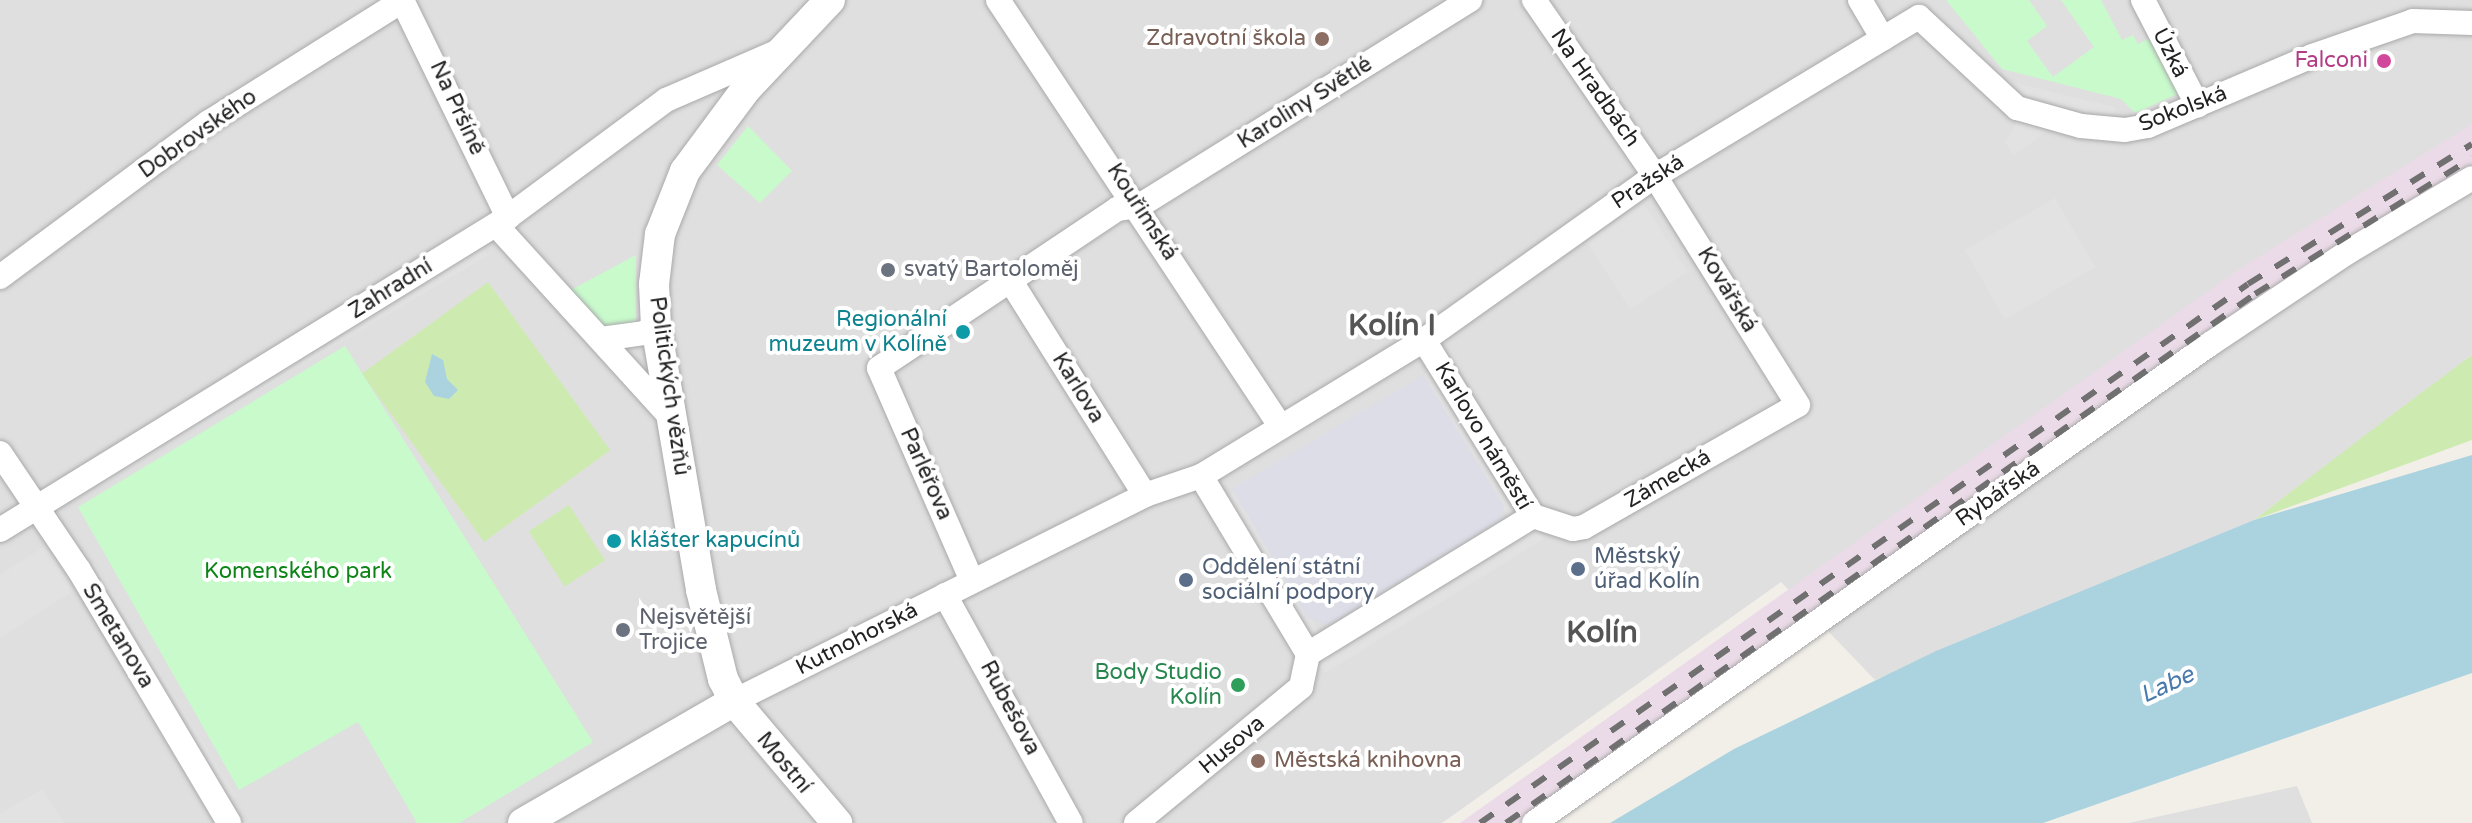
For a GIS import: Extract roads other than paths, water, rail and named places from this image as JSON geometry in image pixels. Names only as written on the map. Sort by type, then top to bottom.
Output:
[{"type":"street","name":"Na Pršíně","points":[[402,0],[502,221],[671,417]]},
{"type":"street","name":"Dobrovského","points":[[0,277],[209,122],[402,0]]},
{"type":"street","name":"Kouřimská","points":[[998,0],[1139,206],[1281,427]]},
{"type":"street","name":"Karoliny Světlé","points":[[879,368],[1117,209],[1139,206],[1470,0]]},
{"type":"street","name":"Na Hradbách","points":[[1534,0],[1655,176]]},
{"type":"street","points":[[1860,0],[1883,39]]},
{"type":"street","name":"Úzká","points":[[2143,0],[2198,106]]},
{"type":"street","name":"Politických vězňů","points":[[734,701],[723,679],[701,590],[656,326],[656,258],[674,191],[720,120],[781,50],[825,6]]},
{"type":"street","name":"Pražská","points":[[1424,340],[1655,176],[1883,39],[1920,8]]},
{"type":"street","name":"Sokolská","points":[[1920,8],[2017,108],[2081,126],[2125,130],[2198,106],[2312,56],[2413,21],[2472,23]]},
{"type":"street","name":"Zahradní","points":[[0,530],[502,221],[666,100],[781,50]]},
{"type":"street","name":"Kovářská","points":[[1655,176],[1798,405]]},
{"type":"street","name":"Rybářská","points":[[1534,823],[2210,344],[2348,252],[2472,178]]},
{"type":"street","name":"Karlova","points":[[1010,280],[1145,495]]},
{"type":"street","points":[[601,339],[644,333],[656,326]]},
{"type":"street","name":"Karlovo náměstí","points":[[1201,476],[1424,340],[1533,516],[1308,654]]},
{"type":"street","name":"Parléřova","points":[[879,368],[972,581]]},
{"type":"street","name":"Zámecká","points":[[1533,516],[1573,529],[1584,527],[1798,405]]},
{"type":"street","name":"Smetanova","points":[[0,453],[37,508],[229,823]]},
{"type":"street","points":[[1201,476],[1308,654]]},
{"type":"street","name":"Kutnohorská","points":[[523,823],[734,701],[1145,495],[1201,476]]},
{"type":"street","name":"Rubešova","points":[[945,595],[1071,823]]},
{"type":"street","name":"Husova","points":[[1136,823],[1301,687],[1308,654]]},
{"type":"street","name":"Mostní","points":[[734,701],[837,823]]},
{"type":"water","points":[[432,354],[443,360],[447,379],[458,390],[449,399],[434,396],[425,382]]},
{"type":"water","name":"Labe","points":[[2472,455],[2472,673],[2043,823],[1610,823],[1734,749],[1936,651],[2254,520]]},
{"type":"railway","points":[[1480,823],[2248,284],[2472,144]]},
{"type":"railway","points":[[1506,823],[2255,294],[2472,158]]},
{"type":"place","name":"Zdravotní škola","points":[[1322,39]]},
{"type":"place","name":"Falconi","points":[[2384,61]]},
{"type":"place","name":"svatý Bartoloměj","points":[[888,270]]},
{"type":"place","name":"Regionální muzeum v Kolíně","points":[[963,332]]},
{"type":"place","name":"klášter kapucínů","points":[[614,541]]},
{"type":"place","name":"Městský úřad Kolín","points":[[1578,569]]},
{"type":"place","name":"Oddělení státní sociální podpory","points":[[1186,580]]},
{"type":"place","name":"Nejsvětější Trojice","points":[[623,630]]},
{"type":"place","name":"Body Studio Kolín","points":[[1238,685]]},
{"type":"place","name":"Městská knihovna","points":[[1258,761]]},
{"type":"district","name":"Kolín I","points":[[1392,326]]},
{"type":"district","name":"Kolín","points":[[1602,633]]},
{"type":"park label","name":"Komenského park","points":[[298,572]]}]
